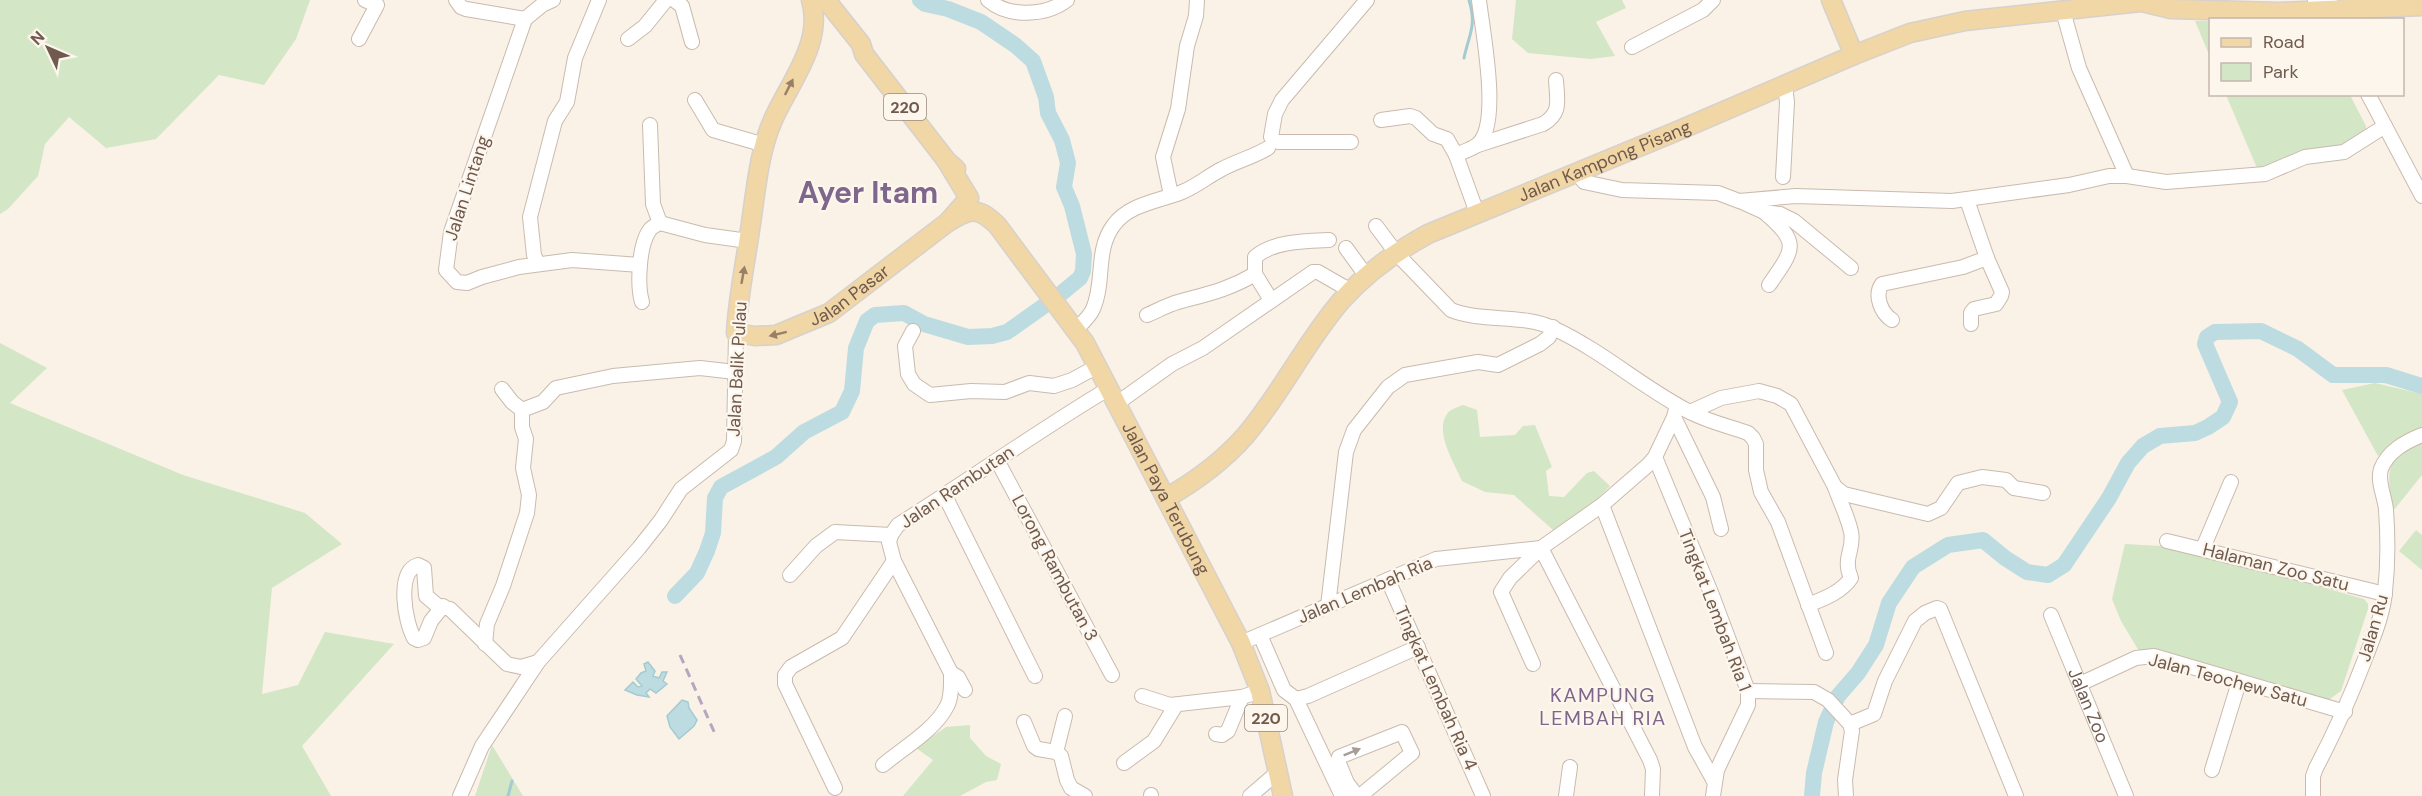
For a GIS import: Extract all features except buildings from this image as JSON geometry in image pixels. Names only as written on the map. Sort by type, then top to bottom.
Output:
[{"type":"main road","name":"Jalan Balik Pulau","points":[[736,333],[748,241],[765,144],[772,122],[808,51],[814,17],[812,0]]},
{"type":"main road","name":"220","points":[[826,0],[861,44],[864,54],[946,160],[971,187],[997,225]]},
{"type":"main road","points":[[1831,0],[1854,55]]},
{"type":"main road","name":"Jalan Kampong Pisang","points":[[1166,498],[1207,472],[1246,435],[1327,319],[1352,291],[1397,254],[1428,234],[1891,40],[1910,33],[1965,21],[2152,1],[2171,9],[2279,12],[2422,6]]},
{"type":"main road","points":[[2372,18],[2396,8]]},
{"type":"main road","points":[[812,36],[822,27],[837,26],[864,54]]},
{"type":"main road","points":[[1813,73],[1829,73],[1877,52],[1891,40]]},
{"type":"main road","name":"Jalan Pasar","points":[[946,160],[969,198],[948,222]]},
{"type":"main road","name":"Jalan Pasar","points":[[736,333],[755,336],[776,335],[829,313],[963,213],[980,212],[997,225]]},
{"type":"main road","name":"Jalan Paya Terubung","points":[[997,225],[1075,330],[1098,366],[1241,643],[1260,691],[1283,796]]},
{"type":"street","points":[[359,39],[377,5],[365,0]]},
{"type":"street","points":[[456,0],[460,7],[466,9],[525,20],[542,5],[553,0]]},
{"type":"street","points":[[538,264],[534,255],[530,217],[555,121],[567,102],[575,58],[599,0]]},
{"type":"street","points":[[628,39],[645,26],[666,0]]},
{"type":"street","points":[[674,0],[682,6],[692,42]]},
{"type":"street","points":[[988,0],[1001,8],[1028,13],[1054,9],[1067,0]]},
{"type":"street","points":[[1171,195],[1163,158],[1178,109],[1187,46],[1196,16],[1197,0]]},
{"type":"street","points":[[1272,142],[1275,114],[1282,99],[1367,0]]},
{"type":"street","points":[[1478,145],[1487,127],[1490,94],[1479,0]]},
{"type":"street","points":[[1632,47],[1703,10],[1713,0]]},
{"type":"street","points":[[2063,11],[2079,68],[2127,176]]},
{"type":"street","name":"Jalan Lintang","points":[[525,20],[451,232],[445,265],[449,274],[457,282],[468,283],[482,277],[538,264],[572,260],[640,265]]},
{"type":"street","points":[[1456,155],[1551,120],[1557,111],[1556,80]]},
{"type":"street","points":[[1783,177],[1787,102],[1785,85]]},
{"type":"street","points":[[2369,96],[2422,196]]},
{"type":"street","points":[[695,100],[713,130],[765,144]]},
{"type":"street","points":[[1381,120],[1400,116],[1416,118],[1433,134],[1447,139],[1456,155],[1477,213]]},
{"type":"street","points":[[650,125],[653,204],[660,223]]},
{"type":"street","points":[[1739,201],[1796,196],[1967,200],[2087,182],[2109,176],[2127,176],[2166,182],[2265,174],[2305,157],[2344,152],[2385,126]]},
{"type":"street","points":[[1075,330],[1093,310],[1100,285],[1101,254],[1115,222],[1140,206],[1200,184],[1222,169],[1272,142],[1351,142]]},
{"type":"street","points":[[1577,172],[1584,182],[1622,190],[1719,193],[1764,212],[1780,214],[1794,221],[1851,268]]},
{"type":"street","points":[[1967,200],[2001,292],[1996,304],[1974,309],[1971,313],[1971,324]]},
{"type":"street","points":[[1764,212],[1785,231],[1790,243],[1787,256],[1768,285]]},
{"type":"street","points":[[660,223],[705,235],[748,241]]},
{"type":"street","points":[[642,302],[639,287],[640,265],[649,231],[660,223]]},
{"type":"street","points":[[1376,226],[1397,254],[1452,310],[1463,315],[1512,318],[1553,327],[1599,354],[1675,411],[1713,497],[1721,529]]},
{"type":"street","points":[[1271,300],[1255,274],[1254,260],[1258,254],[1282,245],[1329,240]]},
{"type":"street","points":[[1347,248],[1367,277]]},
{"type":"street","points":[[1892,320],[1882,309],[1879,291],[1882,284],[1963,267],[1987,258]]},
{"type":"street","name":"Jalan Rambutan","points":[[894,561],[889,542],[898,525],[998,462],[1051,423],[1112,396],[1203,348],[1314,272],[1352,291]]},
{"type":"street","points":[[1147,315],[1176,302],[1208,296],[1255,274]]},
{"type":"street","points":[[1328,606],[1346,452],[1354,430],[1388,387],[1405,375],[1478,362],[1498,365],[1540,344],[1549,337],[1553,327]]},
{"type":"street","points":[[913,330],[905,346],[908,374],[914,384],[930,394],[971,391],[1005,392],[1029,383],[1054,386],[1072,380],[1098,366]]},
{"type":"street","name":"Jalan Balik Pulau","points":[[460,796],[482,747],[538,662],[639,548],[662,520],[681,489],[731,450],[734,441],[736,333]]},
{"type":"street","points":[[522,410],[543,402],[556,388],[612,376],[700,368],[735,372]]},
{"type":"street","points":[[502,389],[522,410]]},
{"type":"street","points":[[1690,412],[1721,398],[1759,391],[1791,404],[1835,487],[1851,531],[1852,542],[1847,557],[1847,569],[1851,578],[1847,584],[1808,605]]},
{"type":"street","points":[[485,644],[487,624],[503,586],[527,513],[529,495],[523,468],[526,439],[522,427],[522,410]]},
{"type":"street","points":[[1675,411],[1690,412],[1748,433],[1753,438],[1756,444],[1756,470],[1761,492],[1778,522],[1826,653]]},
{"type":"street","name":"Jalan Lembah Ria","points":[[1241,643],[1436,559],[1541,548],[1602,505],[1636,477],[1654,457],[1675,411]]},
{"type":"street","name":"Jalan Ru","points":[[2313,796],[2313,776],[2345,712],[2375,633],[2385,594],[2388,538],[2380,473],[2387,458],[2396,449],[2405,442],[2422,435]]},
{"type":"street","name":"Tingkat Lembah Ria 1","points":[[1654,457],[1712,595],[1748,691],[1748,705],[1731,744],[1720,762],[1714,781],[1713,796]]},
{"type":"street","name":"Lorong Rambutan 3","points":[[998,462],[1112,675]]},
{"type":"street","points":[[1835,487],[1844,494],[1928,514],[1941,508],[1958,483],[1982,477],[2006,480],[2014,488],[2043,493]]},
{"type":"street","points":[[2203,548],[2231,482]]},
{"type":"street","points":[[945,496],[1035,676]]},
{"type":"street","points":[[1602,505],[1695,747],[1714,781]]},
{"type":"street","points":[[790,575],[816,546],[835,532],[891,535]]},
{"type":"street","name":"Halaman Zoo Satu","points":[[2167,541],[2385,594]]},
{"type":"street","points":[[1533,664],[1502,592],[1503,586],[1510,578],[1541,548],[1650,760],[1653,769],[1652,796]]},
{"type":"street","points":[[835,788],[785,684],[785,675],[792,667],[842,638],[894,561],[951,673],[948,705],[928,729],[883,765]]},
{"type":"street","points":[[443,606],[431,621],[424,638],[418,640],[414,638],[404,588],[407,573],[412,567],[418,565],[424,568],[426,596],[438,606],[443,606],[450,609],[507,664],[521,668],[538,662]]},
{"type":"street","name":"Tingkat Lembah Ria 4","points":[[1388,580],[1483,796]]},
{"type":"street","points":[[1850,724],[1874,714],[1885,681],[1915,621],[1925,613],[1937,608],[1942,611],[2016,796]]},
{"type":"street","name":"Jalan Zoo","points":[[2051,615],[2127,796]]},
{"type":"street","points":[[1260,635],[1284,690],[1296,699],[1342,796]]},
{"type":"street","points":[[1296,699],[1308,696],[1418,647]]},
{"type":"street","name":"Jalan Teochew Satu","points":[[2080,684],[2136,658],[2154,656],[2345,712]]},
{"type":"street","points":[[951,673],[958,677],[965,690]]},
{"type":"street","points":[[2212,770],[2239,682]]},
{"type":"street","points":[[1142,696],[1176,705],[1218,698],[1242,697],[1260,691]]},
{"type":"street","points":[[1748,691],[1814,692],[1839,711],[1852,730],[1845,780],[1846,796]]},
{"type":"street","points":[[1215,734],[1222,735],[1228,731],[1242,697]]},
{"type":"street","points":[[1124,763],[1154,741],[1176,705]]},
{"type":"street","points":[[1056,752],[1065,716]]},
{"type":"street","points":[[1024,722],[1034,746],[1038,749],[1056,752],[1063,760],[1068,792],[1085,796]]},
{"type":"street","points":[[1402,732],[1412,753],[1359,796],[1347,783],[1338,761],[1339,758],[1402,732]]},
{"type":"street","points":[[1566,796],[1570,767]]},
{"type":"street","points":[[1250,796],[1278,772]]},
{"type":"green space","points":[[0,0],[310,0],[296,39],[264,85],[219,75],[156,139],[106,148],[69,117],[45,144],[38,176],[8,209],[0,214]]},
{"type":"green space","points":[[1516,0],[1622,0],[1626,8],[1596,22],[1615,56],[1591,59],[1528,53],[1512,39]]},
{"type":"green space","points":[[2195,21],[2209,21],[2209,55]]},
{"type":"green space","points":[[2226,96],[2351,96],[2366,126],[2366,131],[2347,146],[2308,150],[2269,166],[2257,168]]},
{"type":"green space","points":[[0,343],[47,368],[10,403],[183,475],[305,513],[342,544],[272,588],[262,694],[298,685],[325,632],[394,644],[302,746],[331,796],[0,796]]},
{"type":"green space","points":[[2375,383],[2422,394],[2422,428],[2394,441],[2378,456],[2342,390]]},
{"type":"green space","points":[[1463,405],[1477,410],[1480,437],[1515,435],[1523,426],[1535,425],[1552,467],[1546,471],[1549,496],[1564,497],[1587,473],[1594,471],[1610,486],[1597,499],[1553,530],[1514,495],[1485,492],[1462,481],[1447,448],[1443,430],[1448,412]]},
{"type":"green space","points":[[2422,441],[2422,475],[2393,511],[2389,480],[2392,464],[2401,452]]},
{"type":"green space","points":[[2416,530],[2422,535],[2422,570],[2399,551]]},
{"type":"green space","points":[[2125,544],[2178,547],[2364,599],[2368,604],[2368,609],[2341,691],[2330,699],[2325,699],[2157,652],[2139,651],[2121,621],[2112,599]]},
{"type":"green space","points":[[970,725],[970,738],[986,756],[1001,764],[997,780],[986,782],[960,796],[903,796],[933,760],[916,748],[946,727]]},
{"type":"green space","points":[[492,745],[523,796],[475,796]]},
{"type":"water","points":[[648,662],[655,671],[653,676],[659,678],[662,672],[667,672],[663,681],[667,684],[656,693],[650,689],[646,693],[649,697],[625,690],[633,682],[638,687],[642,686],[636,679],[646,671],[644,664]]},
{"type":"water","points":[[682,700],[688,702],[697,720],[694,726],[679,739],[670,727],[667,716]]},
{"type":"waterway","points":[[675,596],[697,573],[707,551],[713,533],[715,498],[721,487],[776,457],[804,432],[842,412],[852,391],[856,348],[867,321],[875,315],[904,313],[924,324],[968,337],[992,336],[1007,332],[1058,296],[1080,278],[1083,271],[1084,254],[1072,206],[1064,187],[1068,163],[1062,140],[1048,113],[1046,97],[1033,61],[1015,45],[981,22],[948,9],[925,4],[920,0]]},
{"type":"waterway","points":[[1464,58],[1472,23],[1469,0]]},
{"type":"waterway","points":[[1812,796],[1814,773],[1826,722],[1838,696],[1858,673],[1876,645],[1889,603],[1913,567],[1948,545],[1983,540],[2027,572],[2048,575],[2064,565],[2109,498],[2128,463],[2143,446],[2160,436],[2195,433],[2223,417],[2230,402],[2205,344],[2207,337],[2215,332],[2261,331],[2298,349],[2333,375],[2386,375],[2422,386]]},
{"type":"waterway","points":[[508,796],[512,781]]},
{"type":"railway","points":[[680,655],[716,736]]},
{"type":"district","name":"Ayer Itam","points":[[868,193]]},
{"type":"district","name":"KAMPUNG LEMBAH RIA","points":[[1603,706]]}]
